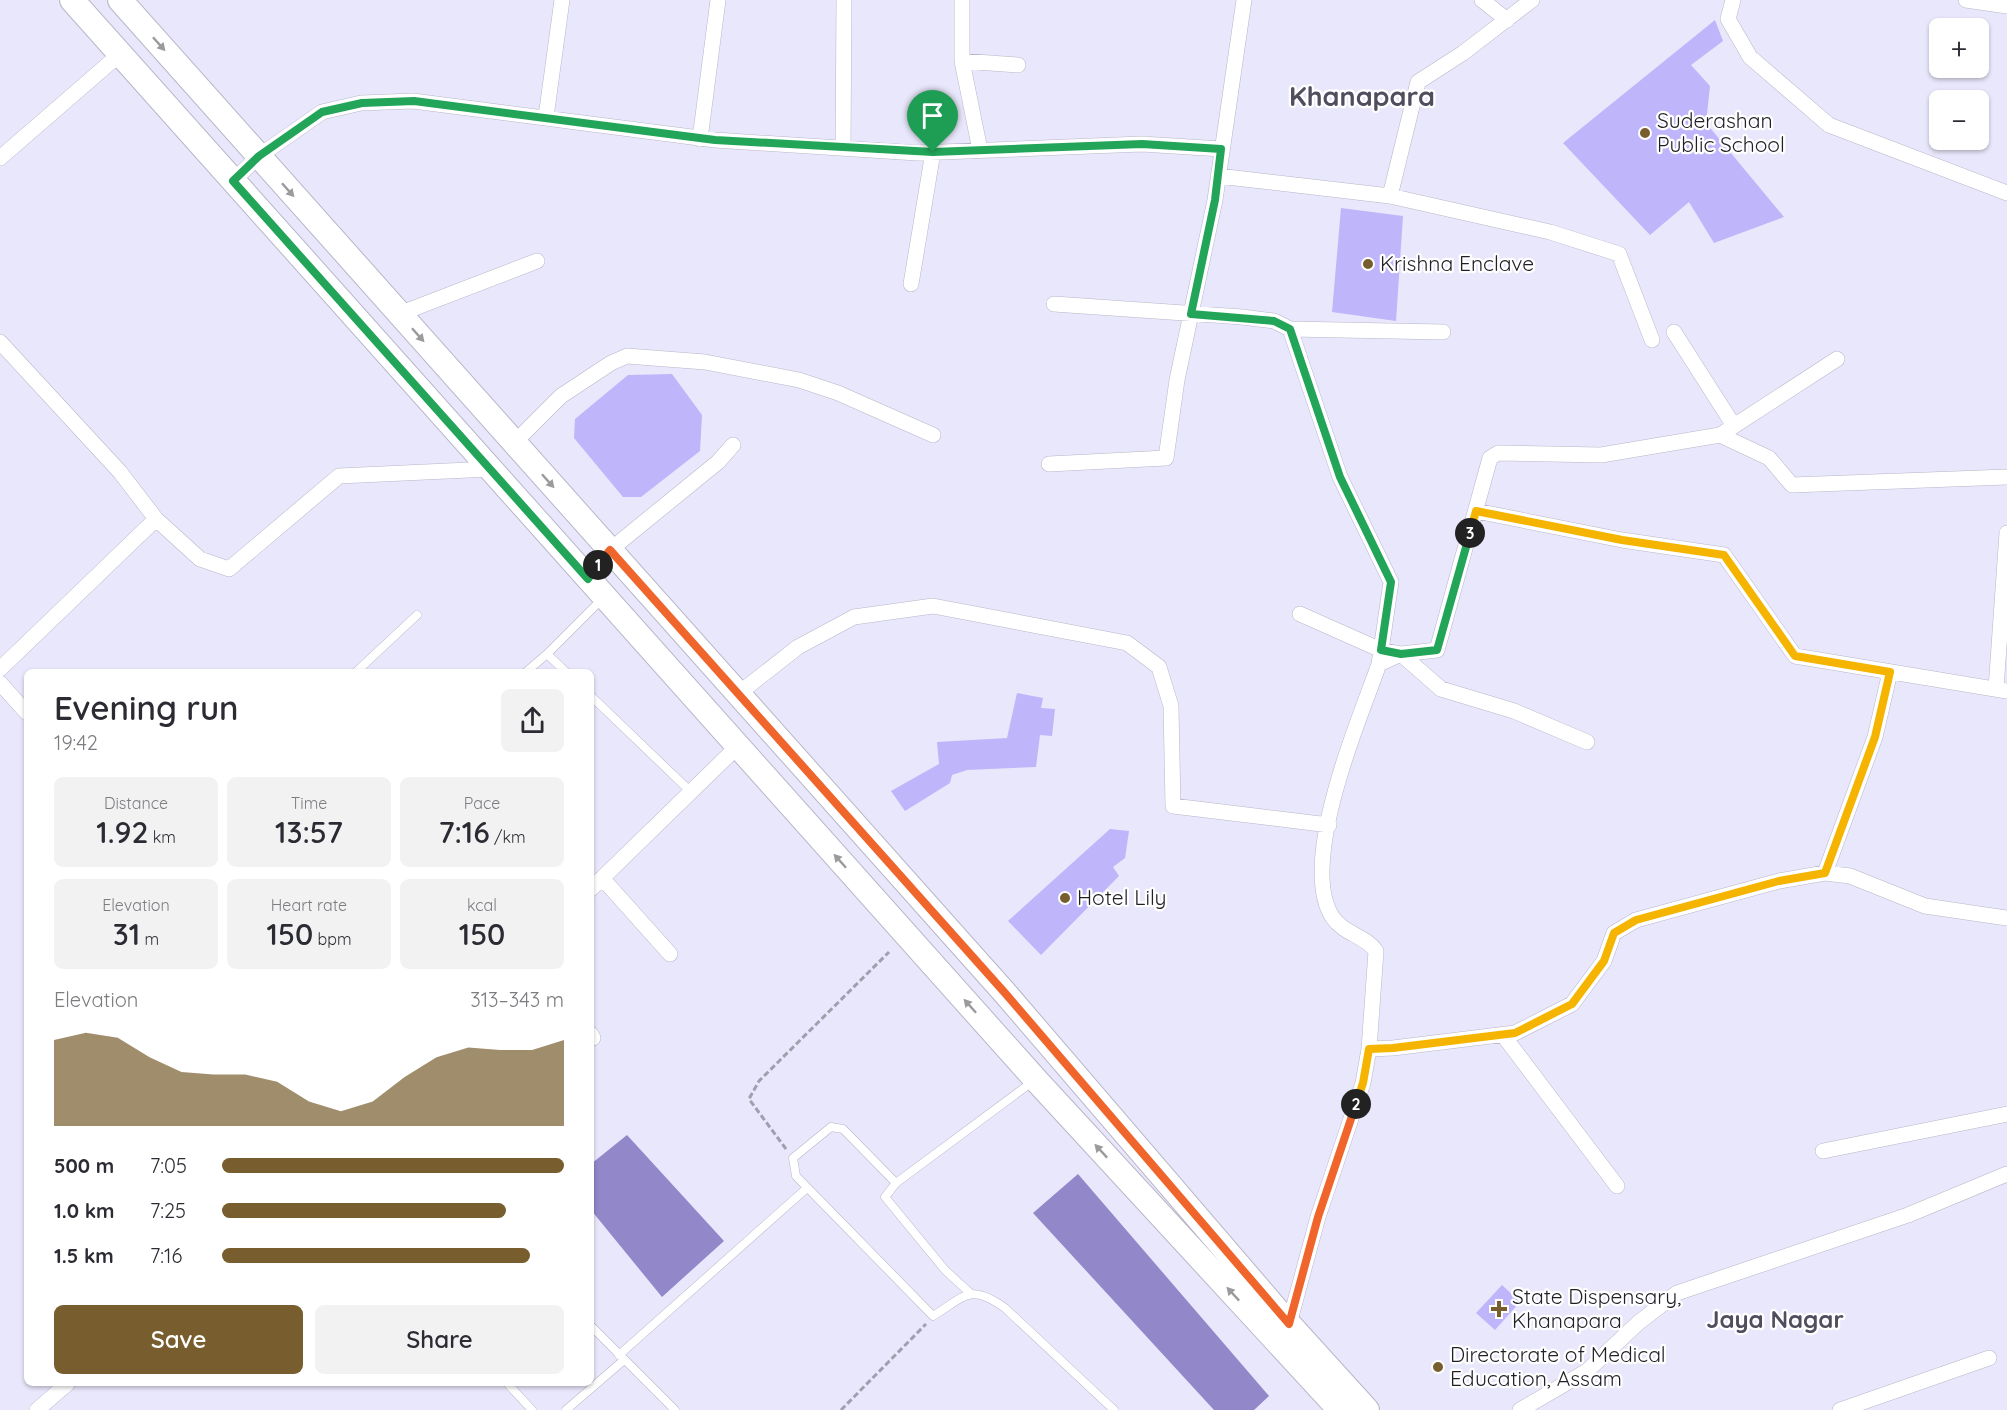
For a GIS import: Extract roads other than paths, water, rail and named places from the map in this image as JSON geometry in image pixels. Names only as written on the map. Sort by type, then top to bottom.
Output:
[{"type":"main road","points":[[72,0],[1036,1080],[1281,1331]]},
{"type":"main road","points":[[120,0],[1005,993],[1281,1331],[1340,1410]]},
{"type":"main road","points":[[1281,1331],[1310,1327],[1384,1410]]},
{"type":"main road","points":[[1281,1331],[1272,1355],[1326,1390],[1367,1410]]},
{"type":"street","points":[[546,117],[562,0]]},
{"type":"street","points":[[699,139],[718,0]]},
{"type":"street","points":[[843,148],[844,0]]},
{"type":"street","points":[[962,0],[962,61],[980,150]]},
{"type":"street","points":[[1049,464],[1166,458],[1177,380],[1218,176],[1244,0]]},
{"type":"street","points":[[1482,0],[1508,20]]},
{"type":"street","points":[[1390,196],[1418,82],[1463,53],[1532,0]]},
{"type":"street","points":[[1733,0],[1728,19],[1750,57],[1829,125],[2007,193]]},
{"type":"street","points":[[1966,0],[2007,6]]},
{"type":"street","points":[[0,158],[120,54]]},
{"type":"street","points":[[962,61],[1018,65]]},
{"type":"street","points":[[233,181],[259,156],[322,112],[362,103],[414,101],[699,139],[843,148],[933,152],[1142,144],[1221,149]]},
{"type":"street","points":[[911,284],[933,152]]},
{"type":"street","points":[[1218,176],[1390,196],[1550,232],[1619,254],[1652,340]]},
{"type":"street","points":[[399,314],[537,261]]},
{"type":"street","points":[[1054,304],[1274,321],[1290,329],[1443,332]]},
{"type":"street","points":[[1281,1331],[1363,1083],[1369,1049],[1376,951],[1370,942],[1352,935],[1334,919],[1326,901],[1320,872],[1335,790],[1380,657],[1391,582],[1340,477],[1290,329]]},
{"type":"street","points":[[1674,332],[1734,426]]},
{"type":"street","points":[[0,342],[120,472],[156,519],[200,559],[229,569],[339,476],[490,469]]},
{"type":"street","points":[[514,443],[561,396],[611,363],[627,356],[705,362],[799,380],[838,393],[933,435]]},
{"type":"street","points":[[1299,614],[1380,657],[1437,650],[1490,458],[1498,453],[1601,455],[1720,435],[1837,359]]},
{"type":"street","points":[[1720,435],[1769,458],[1792,485],[2007,477]]},
{"type":"street","points":[[588,579],[610,550],[718,462],[733,445]]},
{"type":"street","points":[[1476,511],[1622,540],[1724,555],[1795,656],[2002,690],[2007,533]]},
{"type":"street","points":[[0,669],[156,519]]},
{"type":"street","points":[[738,694],[798,647],[854,617],[933,606],[1127,644],[1160,668],[1171,706],[1173,806],[1329,825]]},
{"type":"street","points":[[1401,654],[1441,689],[1514,711],[1587,742]]},
{"type":"street","points":[[1825,873],[1875,737],[1890,672]]},
{"type":"street","points":[[0,683],[24,710]]},
{"type":"street","points":[[670,954],[597,883],[738,746]]},
{"type":"street","points":[[1369,1049],[1515,1033],[1572,1004],[1604,961],[1614,933],[1636,920],[1779,881],[1825,873],[1850,876],[1925,906],[2007,918]]},
{"type":"street","points":[[1503,1035],[1617,1185]]},
{"type":"street","points":[[1823,1151],[2007,1114]]},
{"type":"street","points":[[1520,1410],[1587,1371],[1638,1323],[1677,1293],[1908,1215],[2007,1174]]},
{"type":"street","points":[[1840,1410],[1989,1358]]},
{"type":"street","points":[[37,1410],[65,1386]]},
{"type":"lane","points":[[530,669],[604,597]]},
{"type":"lane","points":[[359,669],[417,615]]},
{"type":"lane","points":[[547,654],[563,669]]},
{"type":"lane","points":[[594,699],[691,792]]},
{"type":"lane","points":[[1036,1080],[896,1183],[885,1197],[945,1270],[970,1293],[987,1295],[1005,1308],[1114,1410]]},
{"type":"lane","points":[[896,1183],[843,1129],[831,1127],[793,1158],[796,1176],[933,1316],[970,1293]]},
{"type":"lane","points":[[594,1384],[807,1188]]},
{"type":"lane","points":[[594,1329],[675,1410]]},
{"type":"lane","points":[[510,1386],[532,1410]]},
{"type":"lane","points":[[566,1410],[592,1386]]},
{"type":"place","name":"Suderashan Public School","points":[[1645,133]]},
{"type":"place","name":"Krishna Enclave","points":[[1368,264]]},
{"type":"place","name":"Hotel Lily","points":[[1065,898]]},
{"type":"place","name":"State Dispensary, Khanapara","points":[[1499,1309]]},
{"type":"place","name":"Directorate of Medical Education, Assam","points":[[1438,1367]]},
{"type":"district","name":"Khanapara","points":[[1362,97]]},
{"type":"district","name":"Jaya Nagar","points":[[1775,1320]]}]
